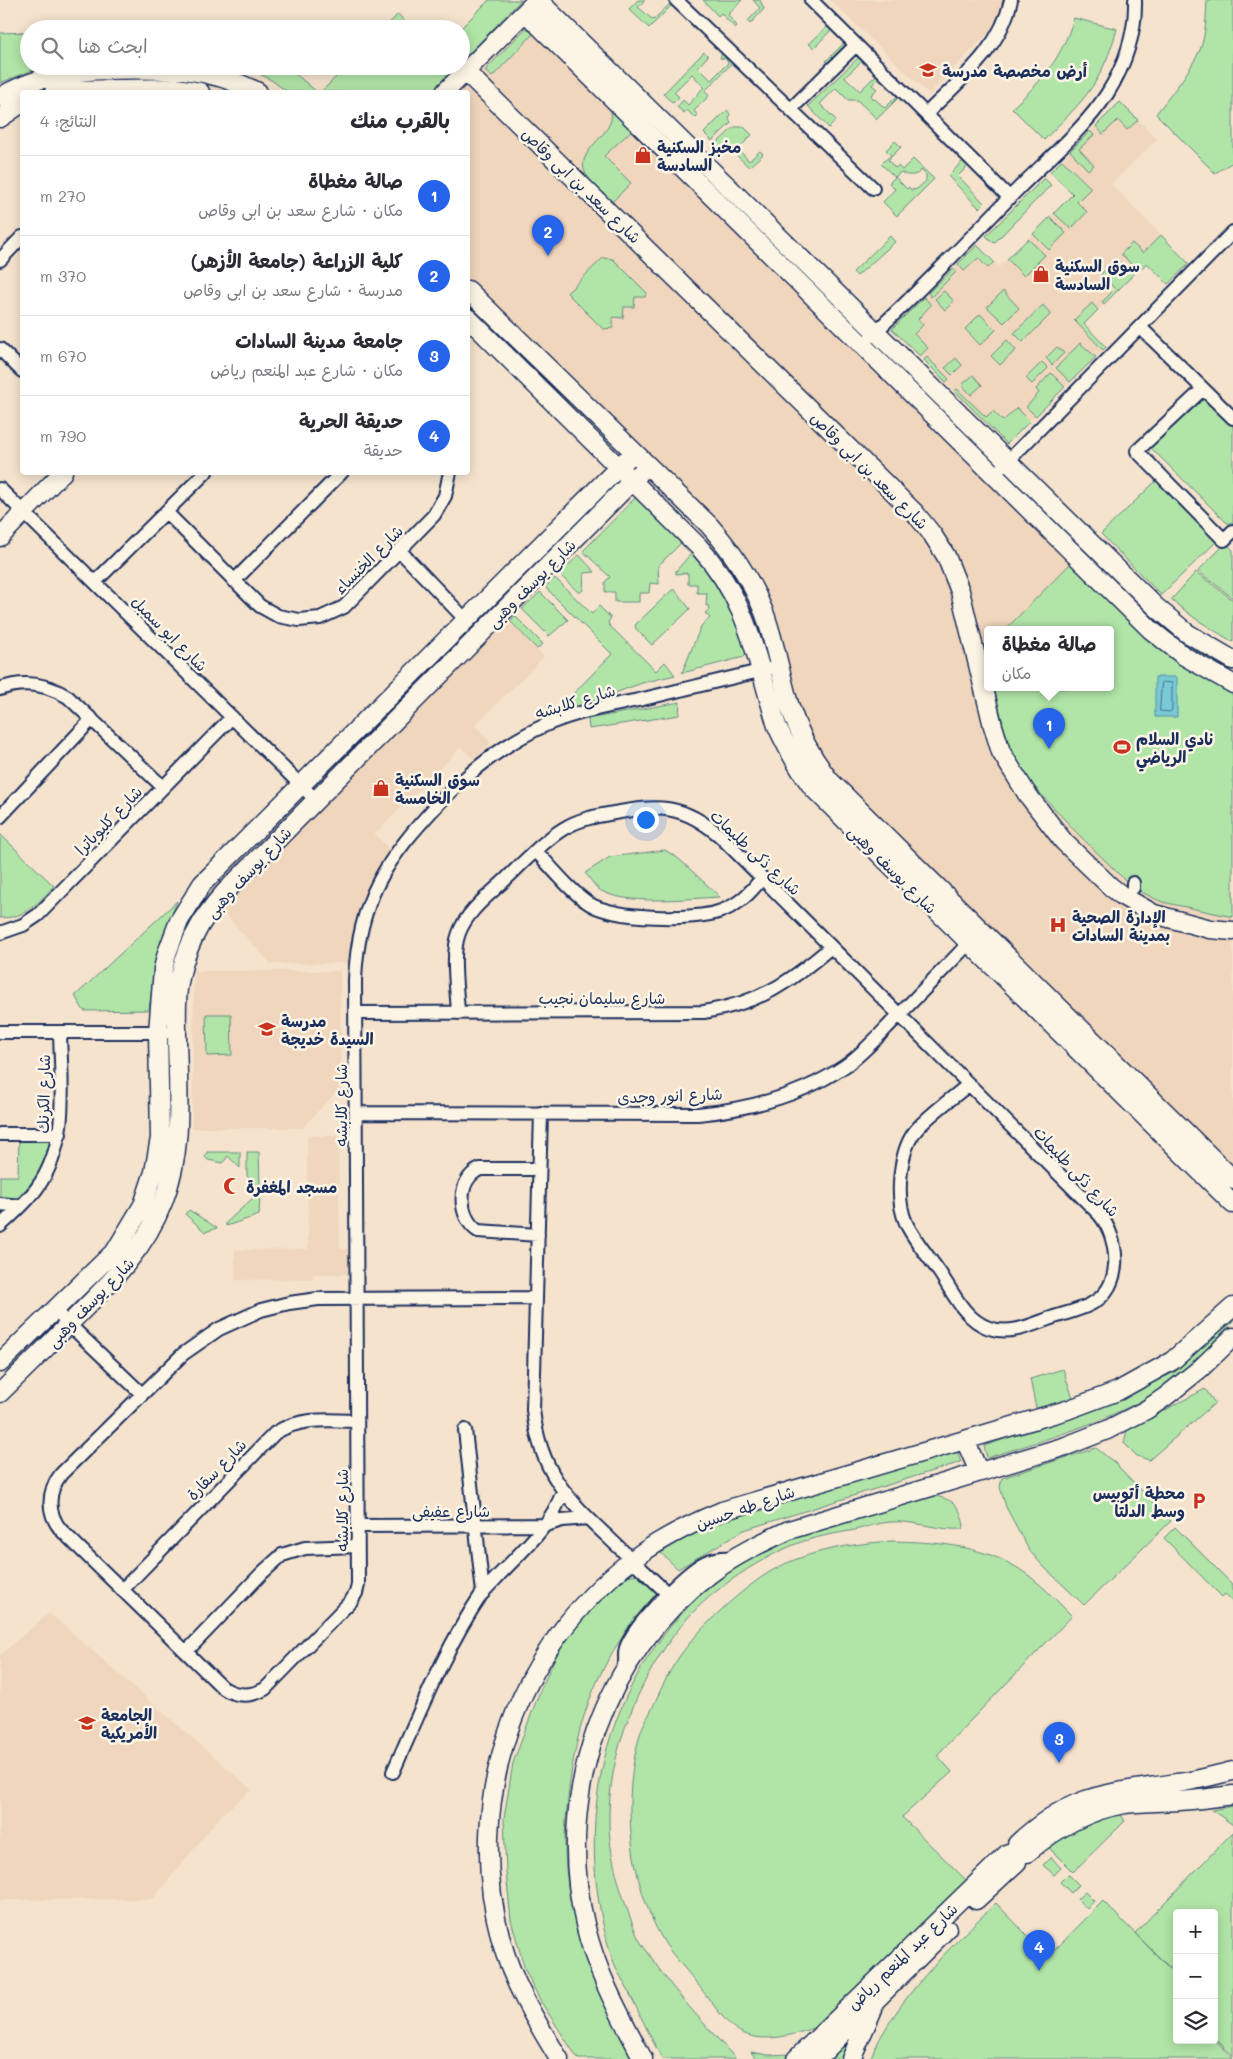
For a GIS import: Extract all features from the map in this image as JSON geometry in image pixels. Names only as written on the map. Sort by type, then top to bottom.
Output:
[{"type":"street","points":[[676,0],[873,188]]},
{"type":"street","points":[[811,0],[1010,198]]},
{"type":"street","points":[[926,114],[991,46],[1002,26],[1011,0]]},
{"type":"street","points":[[862,344],[1086,120],[1108,92],[1127,51],[1134,21],[1135,0]]},
{"type":"street","points":[[470,68],[533,4]]},
{"type":"street","points":[[533,4],[876,331],[1171,621],[1205,645],[1233,660]]},
{"type":"street","points":[[533,4],[862,344],[1151,630],[1184,656],[1233,684]]},
{"type":"street","points":[[791,109],[856,45]]},
{"type":"street","points":[[0,97],[40,79],[59,75]]},
{"type":"street","points":[[212,75],[231,80],[254,90]]},
{"type":"street","points":[[447,90],[463,75]]},
{"type":"street","name":"شارع سعد بن ابى وقاص","points":[[469,75],[908,506],[932,534],[946,556],[960,591],[984,689]]},
{"type":"street","points":[[72,90],[176,88],[188,90]]},
{"type":"street","points":[[0,118],[20,104]]},
{"type":"street","points":[[994,475],[1233,232]]},
{"type":"street","points":[[0,260],[20,239]]},
{"type":"street","name":"شارع يوسف وهبى","points":[[470,292],[709,525],[742,567],[765,614],[789,703],[799,731],[821,770],[975,937],[1233,1204]]},
{"type":"street","name":"شارع يوسف وهبى","points":[[470,320],[699,547],[724,578],[742,612],[774,717],[784,743],[793,760],[813,788],[1233,1179]]},
{"type":"street","points":[[1140,326],[1232,416]]},
{"type":"street","points":[[0,349],[20,367]]},
{"type":"street","points":[[1203,389],[1137,451],[1224,540],[1233,531]]},
{"type":"street","name":"شارع يوسف وهبى","points":[[0,1364],[116,1250],[135,1221],[149,1189],[160,1138],[158,1032],[163,969],[172,936],[187,908],[212,873],[633,452]]},
{"type":"street","name":"شارع يوسف وهبى","points":[[0,1394],[131,1260],[149,1234],[164,1202],[177,1147],[177,1006],[181,972],[192,940],[200,925],[225,892],[647,466]]},
{"type":"street","points":[[0,536],[60,475]]},
{"type":"street","points":[[95,582],[203,475]]},
{"type":"street","points":[[234,581],[339,475]]},
{"type":"street","name":"شارع الخنساء","points":[[166,512],[260,606],[278,616],[299,620],[320,618],[336,612],[352,602],[434,515],[448,486],[450,475]]},
{"type":"street","name":"شارع ابو سمبل","points":[[0,489],[316,800]]},
{"type":"street","points":[[400,551],[466,620]]},
{"type":"street","name":"شارع كلابشه","points":[[186,1652],[222,1687],[233,1693],[246,1695],[259,1692],[270,1685],[351,1601],[356,1593],[358,1585],[356,1013],[358,947],[365,917],[375,888],[391,860],[410,834],[476,768],[518,738],[565,717],[779,666]]},
{"type":"street","points":[[0,689],[24,684],[52,688],[68,697],[163,787]]},
{"type":"street","name":"شارع سعد بن ابى وقاص","points":[[984,691],[1001,752],[1027,794],[1064,842],[1111,888],[1147,911],[1210,929],[1233,931]]},
{"type":"street","name":"شارع كليوباترا","points":[[0,933],[24,925],[38,915],[232,716]]},
{"type":"street","points":[[0,817],[92,720]]},
{"type":"street","name":"شارع ذكى طليمات","points":[[458,1012],[456,947],[460,931],[469,915],[481,902],[536,851],[564,828],[582,820],[646,807],[656,807],[688,815],[710,828],[762,878],[899,1015],[969,1084],[1099,1214],[1108,1226],[1116,1249],[1115,1267],[1104,1291],[1092,1304],[1023,1328],[1006,1331],[989,1328],[968,1314],[906,1223],[901,1199],[900,1181],[902,1163],[910,1141],[916,1129],[969,1084]]},
{"type":"street","points":[[536,851],[583,899],[601,910],[621,914],[689,916],[712,914],[739,902],[754,889],[762,878]]},
{"type":"street","name":"شارع انور وجدى","points":[[356,1113],[698,1114],[734,1110],[769,1101],[808,1086],[845,1066],[860,1054],[975,937]]},
{"type":"street","name":"شارع سليمان نجيب","points":[[356,1013],[688,1013],[720,1009],[752,1000],[784,984],[831,947]]},
{"type":"street","points":[[0,1032],[177,1032]]},
{"type":"street","name":"شارع الكرنك","points":[[0,1226],[36,1189],[49,1169],[60,1134],[62,1119],[60,1032]]},
{"type":"street","points":[[541,1113],[533,1410],[535,1423],[546,1462],[563,1491],[588,1518],[668,1594]]},
{"type":"street","points":[[0,1134],[60,1134]]},
{"type":"street","points":[[538,1235],[478,1231],[466,1220],[464,1213],[464,1185],[472,1173],[480,1169],[539,1169]]},
{"type":"street","points":[[0,1204],[21,1206]]},
{"type":"street","points":[[358,1546],[306,1548],[282,1556],[262,1573],[186,1652],[57,1525],[50,1499],[54,1486],[62,1474],[183,1354],[220,1329],[247,1316],[275,1306],[303,1300],[536,1298]]},
{"type":"street","name":"شارع طه حسين","points":[[559,2059],[521,1994],[502,1941],[489,1870],[489,1829],[492,1797],[509,1727],[540,1662],[583,1604],[632,1560],[678,1531],[722,1511],[1084,1405],[1137,1382],[1172,1361],[1233,1307]]},
{"type":"street","points":[[54,1310],[142,1394]]},
{"type":"street","points":[[643,2059],[608,1990],[591,1946],[580,1901],[576,1854],[578,1807],[586,1761],[601,1717],[626,1667],[646,1638],[676,1604],[704,1579],[732,1558],[748,1549],[789,1530],[1087,1439],[1127,1421],[1184,1384],[1233,1337]]},
{"type":"street","name":"شارع سقارة","points":[[122,1590],[275,1433],[302,1421],[357,1421]]},
{"type":"street","points":[[465,1430],[483,1593]]},
{"type":"street","points":[[965,1440],[979,1472]]},
{"type":"street","points":[[393,1772],[458,1632],[483,1593],[546,1525],[556,1509],[563,1491]]},
{"type":"street","name":"شارع عفيفى","points":[[358,1526],[546,1525],[570,1518],[588,1518]]},
{"type":"street","points":[[626,1667],[625,1654],[629,1642],[643,1622],[668,1594],[707,1561],[719,1558],[732,1558]]},
{"type":"street","name":"شارع عبد المنعم رياض","points":[[817,2059],[975,1901],[1045,1820],[1085,1799],[1110,1792],[1178,1783],[1233,1772]]},
{"type":"street","points":[[1178,1783],[1180,1801]]},
{"type":"street","name":"شارع عبد المنعم رياض","points":[[796,2059],[1017,1853],[1076,1819],[1097,1811],[1127,1804],[1229,1800]]},
{"type":"street","points":[[851,2059],[880,1995]]},
{"type":"shaded area","name":"أرض مخصصة مدرسة","points":[[830,0],[1006,0],[998,23],[929,94]]},
{"type":"shaded area","points":[[525,14],[1073,555],[1233,686],[1233,1168],[840,787],[800,716],[770,617],[655,467],[470,282],[470,90],[451,90],[466,75],[470,75],[470,70]]},
{"type":"shaded area","name":"سوق السكنية السادسة","points":[[1120,102],[1157,139],[1111,184],[1168,242],[1084,324],[1106,347],[1007,444],[892,329],[977,245],[999,267],[1073,194],[1091,188],[1062,160]]},
{"type":"shaded area","name":"سوق السكنية الخامسة","points":[[507,620],[544,657],[475,725],[491,743],[474,759],[461,747],[375,834],[393,853],[352,963],[271,964],[222,911]]},
{"type":"shaded area","name":"مدرسة السيدة خديجة","points":[[194,971],[340,971],[341,1087],[302,1128],[192,1128]]},
{"type":"shaded area","points":[[307,1136],[338,1136],[340,1249],[353,1249],[353,1274],[313,1274],[313,1279],[235,1280],[235,1250],[308,1249]]},
{"type":"shaded area","name":"الجامعة الأمريكية","points":[[49,1613],[252,1790],[222,1814],[153,1899],[0,1900],[0,1655]]},
{"type":"green space","points":[[489,0],[521,0],[470,53],[469,20]]},
{"type":"green space","points":[[638,0],[645,0],[638,7],[653,20],[672,2],[673,4],[649,28],[629,9]]},
{"type":"green space","points":[[703,0],[742,0],[728,15],[737,26],[735,28],[721,13],[718,16]]},
{"type":"green space","points":[[753,0],[760,0],[764,9],[750,24],[748,21],[760,8]]},
{"type":"green space","points":[[1207,0],[1233,0],[1233,162],[1215,173],[1156,114],[1185,75],[1200,50],[1205,32]]},
{"type":"green space","points":[[398,14],[403,20],[392,20]]},
{"type":"green space","points":[[1074,18],[1117,29],[1106,61],[1092,87],[1086,96],[1044,140],[1012,108],[1050,68],[1063,45]]},
{"type":"green space","points":[[833,21],[853,40],[829,63],[826,61],[845,42],[832,29],[814,48],[809,44]]},
{"type":"green space","points":[[529,25],[662,153],[657,157],[631,131],[604,156],[631,183],[612,202],[589,179],[584,169],[584,160],[588,152],[607,129],[611,120],[611,111],[533,34],[492,77],[486,72],[486,69]]},
{"type":"green space","points":[[20,32],[20,75],[0,83],[0,33]]},
{"type":"green space","points":[[723,50],[734,61],[705,91],[709,96],[694,111],[698,115],[695,118],[687,110],[684,113],[677,107],[683,100],[688,105],[704,87],[692,74],[674,92],[679,97],[673,103],[663,94],[704,52],[708,56],[698,67],[711,80],[728,63],[726,59],[720,58]]},
{"type":"green space","points":[[859,57],[863,60],[845,77],[860,91],[877,74],[880,76],[872,85],[877,89],[871,95],[874,100],[885,108],[900,93],[902,94],[877,119],[857,100],[848,100],[836,88],[820,104],[836,120],[829,128],[808,106]]},
{"type":"green space","points":[[261,75],[297,75],[315,90],[285,90]]},
{"type":"green space","points":[[338,75],[448,75],[433,90],[323,90]]},
{"type":"green space","points":[[1120,102],[1138,120],[1127,130],[1118,120],[1103,134],[1096,126]]},
{"type":"green space","points":[[727,110],[730,114],[731,123],[712,141],[704,133]]},
{"type":"green space","points":[[734,127],[744,127],[752,135],[738,149],[749,161],[760,151],[763,154],[749,167],[729,148],[724,153],[716,144]]},
{"type":"green space","points":[[1090,131],[1094,135],[1079,149],[1094,165],[1088,170],[1070,151]]},
{"type":"green space","points":[[895,141],[901,147],[888,160],[895,168],[898,166],[902,170],[913,159],[934,179],[897,216],[883,202],[895,189],[889,183],[895,177],[881,164],[891,155],[886,150]],"holes":[[[921,170],[926,175],[926,181],[917,189],[911,190],[909,187],[907,189],[895,177],[901,172],[906,175],[912,175],[917,174]]]},
{"type":"green space","points":[[964,160],[969,165],[958,176],[984,203],[979,208],[948,176]]},
{"type":"green space","points":[[1062,160],[1091,188],[1077,202],[1087,212],[1071,229],[1054,213],[1073,194],[1050,172]]},
{"type":"green space","points":[[1044,178],[1051,185],[994,243],[986,236]]},
{"type":"green space","points":[[1050,217],[1066,233],[1049,250],[1033,234]]},
{"type":"green space","points":[[1161,235],[1189,264],[1168,284],[1147,263],[1138,271],[1121,254],[1132,243],[1143,253]]},
{"type":"green space","points":[[890,236],[895,242],[857,276],[853,272]]},
{"type":"green space","points":[[1028,239],[1045,255],[1024,276],[1007,259]]},
{"type":"green space","points":[[977,245],[994,262],[988,268],[978,258],[964,271],[958,264]]},
{"type":"green space","points":[[603,258],[613,259],[647,293],[645,297],[635,297],[634,307],[624,307],[623,318],[613,317],[613,328],[603,329],[567,293]]},
{"type":"green space","points":[[1117,259],[1133,275],[1104,304],[1102,302],[1115,289],[1101,274]]},
{"type":"green space","points":[[953,269],[956,272],[931,297],[928,293]]},
{"type":"green space","points":[[944,291],[954,301],[945,310],[935,299]]},
{"type":"green space","points":[[1003,291],[1019,308],[1004,323],[987,307]]},
{"type":"green space","points":[[924,297],[931,305],[918,319],[923,325],[914,334],[928,348],[920,356],[892,329]]},
{"type":"green space","points":[[1092,303],[1098,310],[1084,324],[1106,347],[1103,350],[1074,320]]},
{"type":"green space","points":[[1043,305],[1051,314],[1023,342],[1014,333]]},
{"type":"green space","points":[[980,314],[996,330],[980,345],[965,329]]},
{"type":"green space","points":[[1007,340],[1016,350],[1000,365],[991,356]]},
{"type":"green space","points":[[1080,343],[1096,357],[1070,382],[1056,368]]},
{"type":"green space","points":[[1057,347],[1064,353],[1052,365],[1046,358]]},
{"type":"green space","points":[[927,357],[949,379],[946,382],[924,360]]},
{"type":"green space","points":[[956,358],[962,365],[952,375],[945,368]]},
{"type":"green space","points":[[1042,362],[1048,368],[1032,384],[1026,378]]},
{"type":"green space","points":[[1051,373],[1065,387],[1036,416],[1026,407],[1039,393],[1036,389]]},
{"type":"green space","points":[[973,375],[982,385],[971,395],[962,385]]},
{"type":"green space","points":[[957,389],[986,417],[993,411],[1003,421],[1017,408],[1030,421],[1007,444],[955,391]]},
{"type":"green space","points":[[1205,394],[1233,421],[1233,523],[1227,523],[1151,448]]},
{"type":"green space","points":[[1015,474],[1233,667],[1233,671],[1210,660],[1173,636],[1011,477]]},
{"type":"green space","points":[[1157,480],[1217,541],[1161,595],[1101,534]]},
{"type":"green space","points":[[635,498],[644,498],[684,540],[658,566],[659,584],[650,583],[649,593],[639,593],[639,602],[615,602],[615,592],[605,592],[605,582],[610,577],[583,551]]},
{"type":"green space","points":[[1226,543],[1233,550],[1233,598],[1198,571]]},
{"type":"green space","points":[[694,550],[716,574],[749,647],[744,657],[682,673],[701,626],[710,618],[705,613],[709,610],[708,605],[706,606],[707,593],[697,593],[697,584],[688,584],[688,573],[676,574],[676,571]]},
{"type":"green space","points":[[579,555],[595,572],[584,573],[583,590],[579,593],[559,574]]},
{"type":"green space","name":"نادي السلام الرياضي","points":[[1072,562],[1233,690],[1233,917],[1162,902],[1133,888],[1078,834],[1029,781],[1018,763],[1005,731],[995,691],[1114,691],[1114,626],[1009,626]]},
{"type":"green space","points":[[1196,572],[1233,600],[1233,642],[1196,619],[1171,600]]},
{"type":"green space","points":[[555,578],[592,614],[599,606],[611,618],[608,622],[609,625],[656,671],[665,662],[675,675],[642,683],[577,707],[569,698],[612,654],[545,587]]},
{"type":"green space","points":[[672,590],[675,590],[690,609],[652,645],[636,629],[635,625]]},
{"type":"green space","points":[[540,592],[568,620],[549,636],[522,609]]},
{"type":"green space","points":[[515,616],[543,644],[537,649],[510,621]]},
{"type":"green space","points":[[680,702],[679,715],[589,729],[588,719]]},
{"type":"green space","points":[[0,834],[54,886],[31,908],[17,915],[0,918]]},
{"type":"green space","points":[[665,850],[679,859],[720,897],[674,900],[622,898],[597,888],[585,873],[610,857]]},
{"type":"green space","points":[[177,901],[156,957],[149,1010],[84,1011],[75,996]]},
{"type":"green space","points":[[206,1014],[231,1014],[232,1055],[207,1056]]},
{"type":"green space","points":[[19,1136],[49,1137],[54,1147],[42,1173],[0,1216],[0,1176],[18,1176]]},
{"type":"green space","points":[[207,1152],[240,1152],[240,1168],[228,1156],[223,1163],[208,1160],[205,1157]]},
{"type":"green space","points":[[247,1152],[259,1152],[260,1188],[247,1176]]},
{"type":"green space","points":[[260,1195],[259,1215],[226,1226],[226,1223],[255,1196]]},
{"type":"green space","points":[[189,1210],[217,1228],[205,1232],[185,1214]]},
{"type":"green space","points":[[1233,1319],[1233,1322],[1178,1376],[1137,1403],[1087,1425],[987,1458],[984,1446],[1091,1410],[1175,1372]]},
{"type":"green space","points":[[1063,1369],[1073,1398],[1036,1408],[1030,1379]]},
{"type":"green space","points":[[1205,1389],[1215,1403],[1149,1460],[1137,1456],[1124,1443],[1127,1430]]},
{"type":"green space","points":[[1096,1448],[1115,1463],[1171,1521],[1084,1605],[1029,1550],[1006,1507],[1000,1487],[1002,1478]]},
{"type":"green space","points":[[956,1449],[961,1462],[744,1530],[678,1569],[661,1553],[681,1539],[732,1514]]},
{"type":"green space","points":[[935,1496],[956,1505],[961,1513],[964,1526],[962,1529],[899,1522],[886,1523],[810,1539],[772,1555],[724,1585],[696,1609],[668,1643],[640,1691],[620,1743],[610,1798],[610,1839],[618,1880],[637,1936],[642,1944],[679,1995],[736,2059],[662,2059],[611,1955],[598,1899],[594,1843],[599,1788],[611,1734],[633,1684],[662,1637],[700,1596],[746,1560],[769,1548],[806,1534]]},
{"type":"green space","points":[[1175,1527],[1233,1585],[1233,1603],[1225,1594],[1222,1597],[1164,1538]]},
{"type":"green space","points":[[892,1541],[925,1542],[956,1546],[972,1549],[1002,1560],[1032,1578],[1072,1616],[937,1755],[952,1772],[902,1817],[967,1881],[813,2028],[773,2038],[752,2036],[743,2033],[729,2024],[670,1950],[651,1917],[642,1893],[632,1839],[630,1812],[634,1759],[641,1732],[664,1683],[679,1657],[709,1621],[748,1587],[773,1570],[801,1557],[846,1546]]},
{"type":"green space","points":[[638,1574],[653,1585],[657,1592],[613,1651],[589,1701],[573,1759],[565,1833],[566,1868],[574,1917],[600,1991],[634,2059],[578,2059],[541,2002],[525,1970],[511,1920],[506,1872],[504,1818],[513,1763],[540,1691],[559,1649],[599,1596],[626,1576]]},
{"type":"green space","points":[[1233,1806],[1233,1825],[1212,1810]]},
{"type":"green space","points":[[1115,1810],[1125,1821],[1073,1872],[1045,1844]]},
{"type":"green space","points":[[1233,1832],[1233,2056],[1218,2041],[1218,1909],[1173,1909],[1173,1971],[1135,1933]]},
{"type":"green space","points":[[1051,1857],[1061,1868],[1054,1875],[1043,1865]]},
{"type":"green space","points":[[1068,1874],[1079,1885],[1071,1893],[1060,1882]]},
{"type":"green space","points":[[1085,1892],[1094,1901],[1087,1909],[1077,1899]]},
{"type":"green space","points":[[1103,1901],[1173,1972],[1173,2044],[1218,2044],[1218,2042],[1233,2059],[870,2059],[894,2016],[925,1975],[996,1903],[1048,1957]]},
{"type":"green space","points":[[858,2028],[842,2059],[825,2059]]},
{"type":"green space","points":[[751,2052],[768,2055],[793,2054],[787,2059],[756,2059]]},
{"type":"water","points":[[1155,677],[1177,677],[1177,717],[1155,717]]},
{"type":"place","name":"أرض مخصصة مدرسة","points":[[928,70]]},
{"type":"place","name":"مخبز السكنية السادسة","points":[[643,155]]},
{"type":"place","name":"كلية الزراعة (جامعة الأزهر)","points":[[548,256]]},
{"type":"place","name":"سوق السكنية السادسة","points":[[1041,274]]},
{"type":"place","name":"نادي السلام الرياضي","points":[[1122,747]]},
{"type":"place","name":"صالة مغطاة","points":[[1049,749]]},
{"type":"place","name":"سوق السكنية الخامسة","points":[[381,788]]},
{"type":"place","name":"الإدارة الصحية بمدينة السادات","points":[[1058,925]]},
{"type":"place","name":"مدرسة السيدة خديجة","points":[[267,1029]]},
{"type":"place","name":"مسجد المغفرة","points":[[232,1186]]},
{"type":"place","name":"محطة أتوبيس وسط الدلتا","points":[[1199,1501]]},
{"type":"place","name":"الجامعة الأمريكية","points":[[87,1723]]},
{"type":"place","name":"جامعة مدينة السادات","points":[[1059,1763]]},
{"type":"place","name":"حديقة الحرية","points":[[1039,1971]]}]
